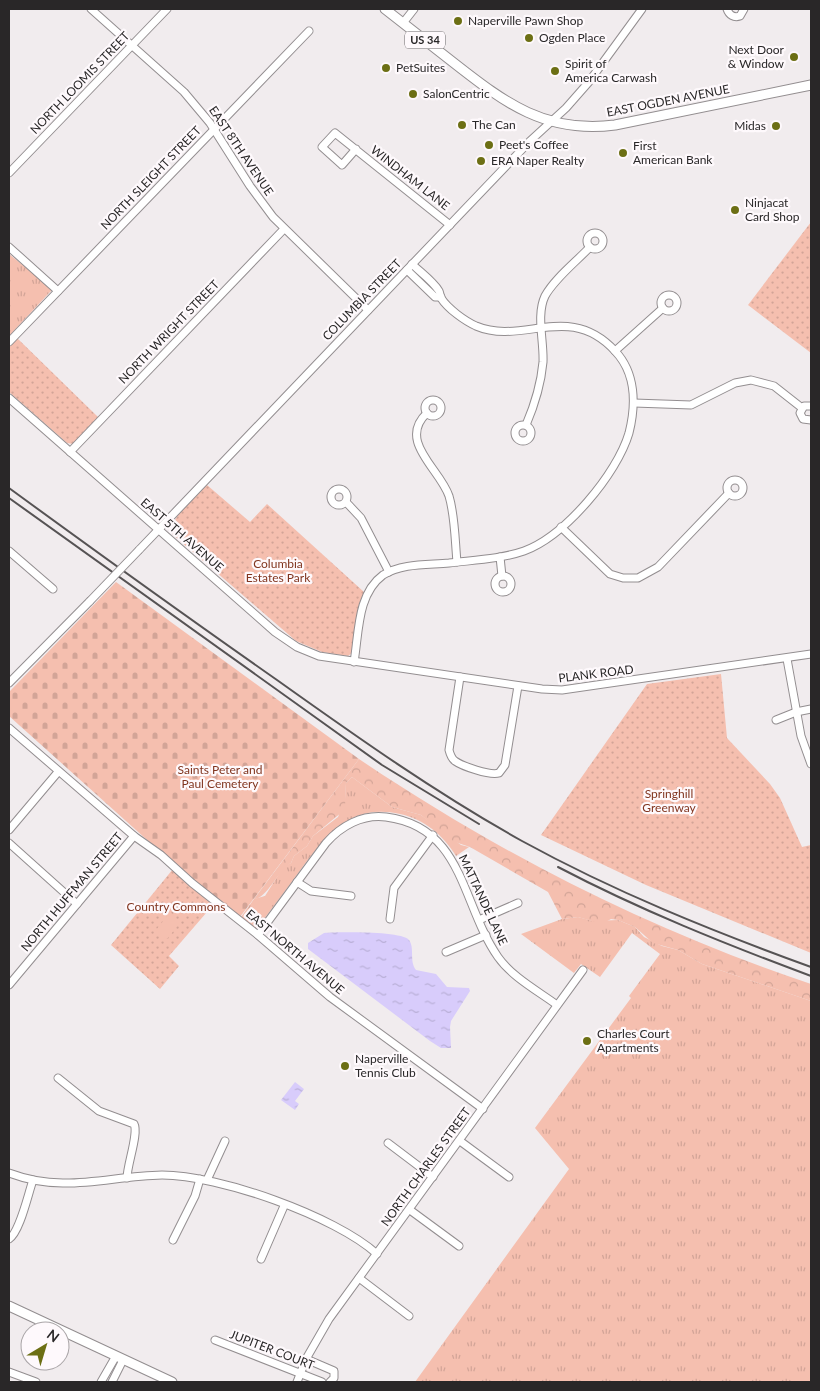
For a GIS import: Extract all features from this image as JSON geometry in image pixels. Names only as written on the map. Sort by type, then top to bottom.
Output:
[{"type":"main road","name":"EAST OGDEN AVENUE","points":[[385,9],[506,102],[534,117],[551,121],[590,126],[615,125],[811,85]]},
{"type":"main road","points":[[9,1306],[172,1382]]},
{"type":"street","name":"EAST 8TH AVENUE","points":[[91,9],[184,92],[214,129],[250,186],[284,229],[368,310]]},
{"type":"street","name":"NORTH LOOMIS STREET","points":[[9,173],[167,9]]},
{"type":"street","points":[[403,23],[414,9]]},
{"type":"street","name":"COLUMBIA STREET","points":[[9,683],[588,83],[642,9]]},
{"type":"street","points":[[727,9],[735,17],[740,16],[744,9]]},
{"type":"street","name":"NORTH SLEIGHT STREET","points":[[9,342],[310,31]]},
{"type":"street","name":"WINDHAM LANE","points":[[356,149],[342,165],[322,147],[335,133],[356,149],[450,224]]},
{"type":"street","name":"NORTH WRIGHT STREET","points":[[70,452],[284,229]]},
{"type":"street","points":[[526,425],[540,381],[543,350],[542,306],[546,296],[590,247]]},
{"type":"street","points":[[9,248],[58,291]]},
{"type":"street","points":[[354,662],[366,596],[375,583],[389,572],[407,567],[500,556],[532,548],[561,527],[598,488],[617,461],[630,428],[634,403],[630,375],[615,351],[601,338],[580,328],[567,326],[502,330],[482,328],[466,320],[441,297],[439,291],[409,267]]},
{"type":"street","points":[[615,351],[663,308]]},
{"type":"street","points":[[634,403],[691,405],[735,382],[756,380],[774,386],[802,408]]},
{"type":"street","name":"EAST 5TH AVENUE","points":[[9,398],[285,640],[319,656],[354,662]]},
{"type":"street","points":[[802,408],[811,406]]},
{"type":"street","points":[[802,408],[802,417],[806,420],[811,420]]},
{"type":"street","points":[[427,413],[418,424],[417,441],[424,458],[442,480],[450,499],[457,562]]},
{"type":"street","points":[[561,527],[610,574],[623,578],[638,578],[658,566],[729,493]]},
{"type":"street","points":[[346,502],[361,518],[389,572]]},
{"type":"street","points":[[9,551],[53,589]]},
{"type":"street","points":[[500,556],[502,576]]},
{"type":"street","name":"PLANK ROAD","points":[[354,662],[518,686],[570,690],[811,654]]},
{"type":"street","points":[[787,659],[801,736],[811,764]]},
{"type":"street","points":[[460,677],[449,750],[450,754],[455,761],[489,774],[499,773],[505,765],[518,686]]},
{"type":"street","points":[[776,720],[796,712],[811,709]]},
{"type":"street","name":"EAST NORTH AVENUE","points":[[9,728],[134,836],[162,855],[192,883],[258,935],[330,997],[483,1109]]},
{"type":"street","points":[[9,830],[58,772]]},
{"type":"street","name":"MATTANDE LANE","points":[[258,935],[332,836],[342,828],[360,819],[378,816],[395,818],[416,825],[433,835],[446,848],[486,935],[500,959],[558,1005]]},
{"type":"street","points":[[390,919],[394,888],[433,835]]},
{"type":"street","name":"NORTH HUFFMAN STREET","points":[[9,985],[134,836]]},
{"type":"street","points":[[9,843],[77,904]]},
{"type":"street","points":[[297,882],[311,891],[351,896]]},
{"type":"street","points":[[479,920],[518,903]]},
{"type":"street","points":[[446,952],[486,935]]},
{"type":"street","name":"NORTH CHARLES STREET","points":[[297,1382],[306,1360],[324,1327],[583,970]]},
{"type":"street","points":[[58,1078],[99,1111],[134,1124],[136,1133],[128,1160],[127,1178]]},
{"type":"street","points":[[173,1240],[225,1141]]},
{"type":"street","points":[[460,1141],[509,1177]]},
{"type":"street","points":[[388,1143],[433,1177]]},
{"type":"street","points":[[9,1173],[33,1180],[73,1184],[162,1176],[204,1179],[229,1185],[344,1230],[377,1254]]},
{"type":"street","points":[[9,1239],[13,1236],[18,1226],[33,1180]]},
{"type":"street","points":[[261,1259],[284,1206]]},
{"type":"street","points":[[410,1210],[459,1246]]},
{"type":"street","points":[[359,1278],[409,1316]]},
{"type":"street","name":"JUPITER COURT","points":[[215,1340],[322,1382]]},
{"type":"street","points":[[101,1382],[119,1358]]},
{"type":"street","points":[[112,1382],[119,1358]]},
{"type":"street","name":"JUPITER COURT","points":[[306,1360],[334,1371],[334,1378],[330,1382]]},
{"type":"street","points":[[9,1372],[36,1382]]},
{"type":"green space","points":[[811,222],[811,353],[748,305]]},
{"type":"green space","points":[[9,254],[51,288],[51,291],[9,336]]},
{"type":"green space","points":[[17,338],[98,417],[73,444],[67,443],[9,392],[9,347]]},
{"type":"green space","name":"Columbia Estates Park","points":[[207,485],[250,522],[267,504],[364,592],[359,606],[352,653],[348,656],[322,652],[296,641],[173,535],[172,529],[178,516]]},
{"type":"green space","name":"Saints Peter and Paul Cemetery","points":[[116,582],[359,759],[240,917],[195,883],[9,716],[9,692]]},
{"type":"green space","name":"Springhill Greenway","points":[[721,674],[727,738],[770,784],[780,798],[802,847],[811,845],[811,953],[646,885],[541,835],[647,684]]},
{"type":"green space","points":[[359,759],[466,827],[578,887],[692,939],[751,963],[811,984],[811,1001],[702,964],[678,950],[653,943],[635,927],[618,920],[611,919],[602,924],[578,917],[562,919],[548,892],[470,847],[452,841],[421,815],[392,807],[352,777],[346,783],[345,807],[342,812],[313,836],[307,846],[294,856],[291,863],[268,889],[259,898],[254,899]]},
{"type":"green space","points":[[352,777],[392,807],[421,815],[461,845],[469,847],[456,856],[445,841],[432,829],[409,816],[382,812],[366,813],[353,818],[340,825],[319,846],[256,930],[241,917],[254,899],[265,896],[284,866],[291,863],[294,856],[307,846],[313,836],[338,817],[345,799],[346,783]]},
{"type":"green space","name":"Country Commons","points":[[173,869],[213,905],[169,956],[179,966],[160,989],[111,945]]},
{"type":"green space","points":[[168,915],[179,924],[167,939],[156,930]]},
{"type":"green space","points":[[578,917],[593,921],[618,920],[635,927],[644,937],[662,946],[678,950],[702,964],[811,1001],[811,1382],[415,1382],[569,1169],[535,1128],[631,998],[629,996],[660,954],[632,933],[600,977],[581,964],[574,973],[521,934],[562,919]]},
{"type":"water","points":[[324,933],[369,933],[404,937],[411,943],[413,963],[416,970],[436,974],[447,987],[469,988],[470,991],[451,1021],[451,1048],[441,1048],[430,1041],[308,949],[308,943]]},
{"type":"water","points":[[295,1082],[304,1089],[295,1101],[299,1104],[295,1110],[281,1100]]},
{"type":"railway","points":[[9,488],[176,609],[397,764],[490,823],[557,860],[628,894],[701,925],[811,967]]},
{"type":"railway","points":[[9,498],[382,765],[479,824]]},
{"type":"railway","points":[[558,867],[620,898],[683,926],[811,976]]},
{"type":"place","name":"Naperville Pawn Shop","points":[[458,21]]},
{"type":"place","name":"Ogden Place","points":[[529,38]]},
{"type":"place","name":"Next Door & Window","points":[[794,57]]},
{"type":"place","name":"PetSuites","points":[[386,68]]},
{"type":"place","name":"Spirit of America Carwash","points":[[555,71]]},
{"type":"place","name":"SalonCentric","points":[[413,94]]},
{"type":"place","name":"The Can","points":[[462,125]]},
{"type":"place","name":"Midas","points":[[776,126]]},
{"type":"place","name":"Peet's Coffee","points":[[489,145]]},
{"type":"place","name":"First American Bank","points":[[623,153]]},
{"type":"place","name":"ERA Naper Realty","points":[[481,161]]},
{"type":"place","name":"Ninjacat Card Shop","points":[[735,210]]},
{"type":"place","name":"Charles Court Apartments","points":[[587,1041]]},
{"type":"place","name":"Naperville Tennis Club","points":[[345,1066]]}]
